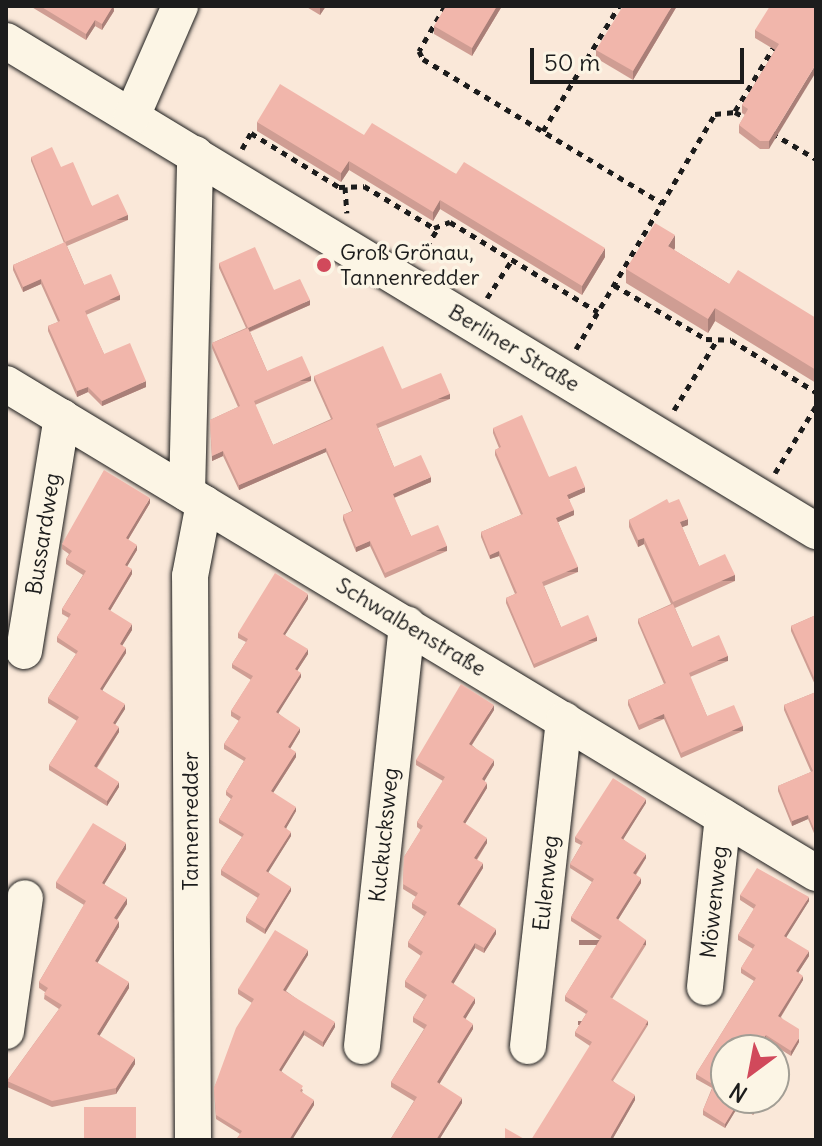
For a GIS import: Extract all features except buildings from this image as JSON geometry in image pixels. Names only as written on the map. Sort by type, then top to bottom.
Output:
[{"type":"street","points":[[132,116],[180,6]]},
{"type":"street","name":"Berliner Straße","points":[[6,41],[816,531]]},
{"type":"street","name":"Tannenredder","points":[[193,1140],[190,576],[195,498],[195,154]]},
{"type":"street","name":"Schwalbenstraße","points":[[6,384],[816,873]]},
{"type":"street","name":"Bussardweg","points":[[24,651],[62,417]]},
{"type":"street","name":"Kuckucksweg","points":[[362,1046],[407,624]]},
{"type":"street","name":"Eulenweg","points":[[528,1046],[564,720]]},
{"type":"street","name":"Möwenweg","points":[[705,987],[723,817]]},
{"type":"street","points":[[6,1031],[25,898]]},
{"type":"path","points":[[445,6],[419,51],[423,59],[662,203]]},
{"type":"path","points":[[543,131],[619,6]]},
{"type":"path","points":[[735,112],[783,31]]},
{"type":"path","points":[[560,376],[715,114],[735,112],[816,159]]},
{"type":"path","points":[[251,133],[345,187],[364,186],[439,226]]},
{"type":"path","points":[[345,187],[349,210]]},
{"type":"path","points":[[424,251],[439,226],[450,222],[598,312]]},
{"type":"path","points":[[493,288],[512,260]]},
{"type":"path","points":[[614,285],[706,339],[731,340],[816,392]]},
{"type":"path","points":[[691,384],[717,339]]},
{"type":"path","points":[[760,498],[816,406]]},
{"type":"place","name":"Groß Grönau, Tannenredder","points":[[324,265]]}]
